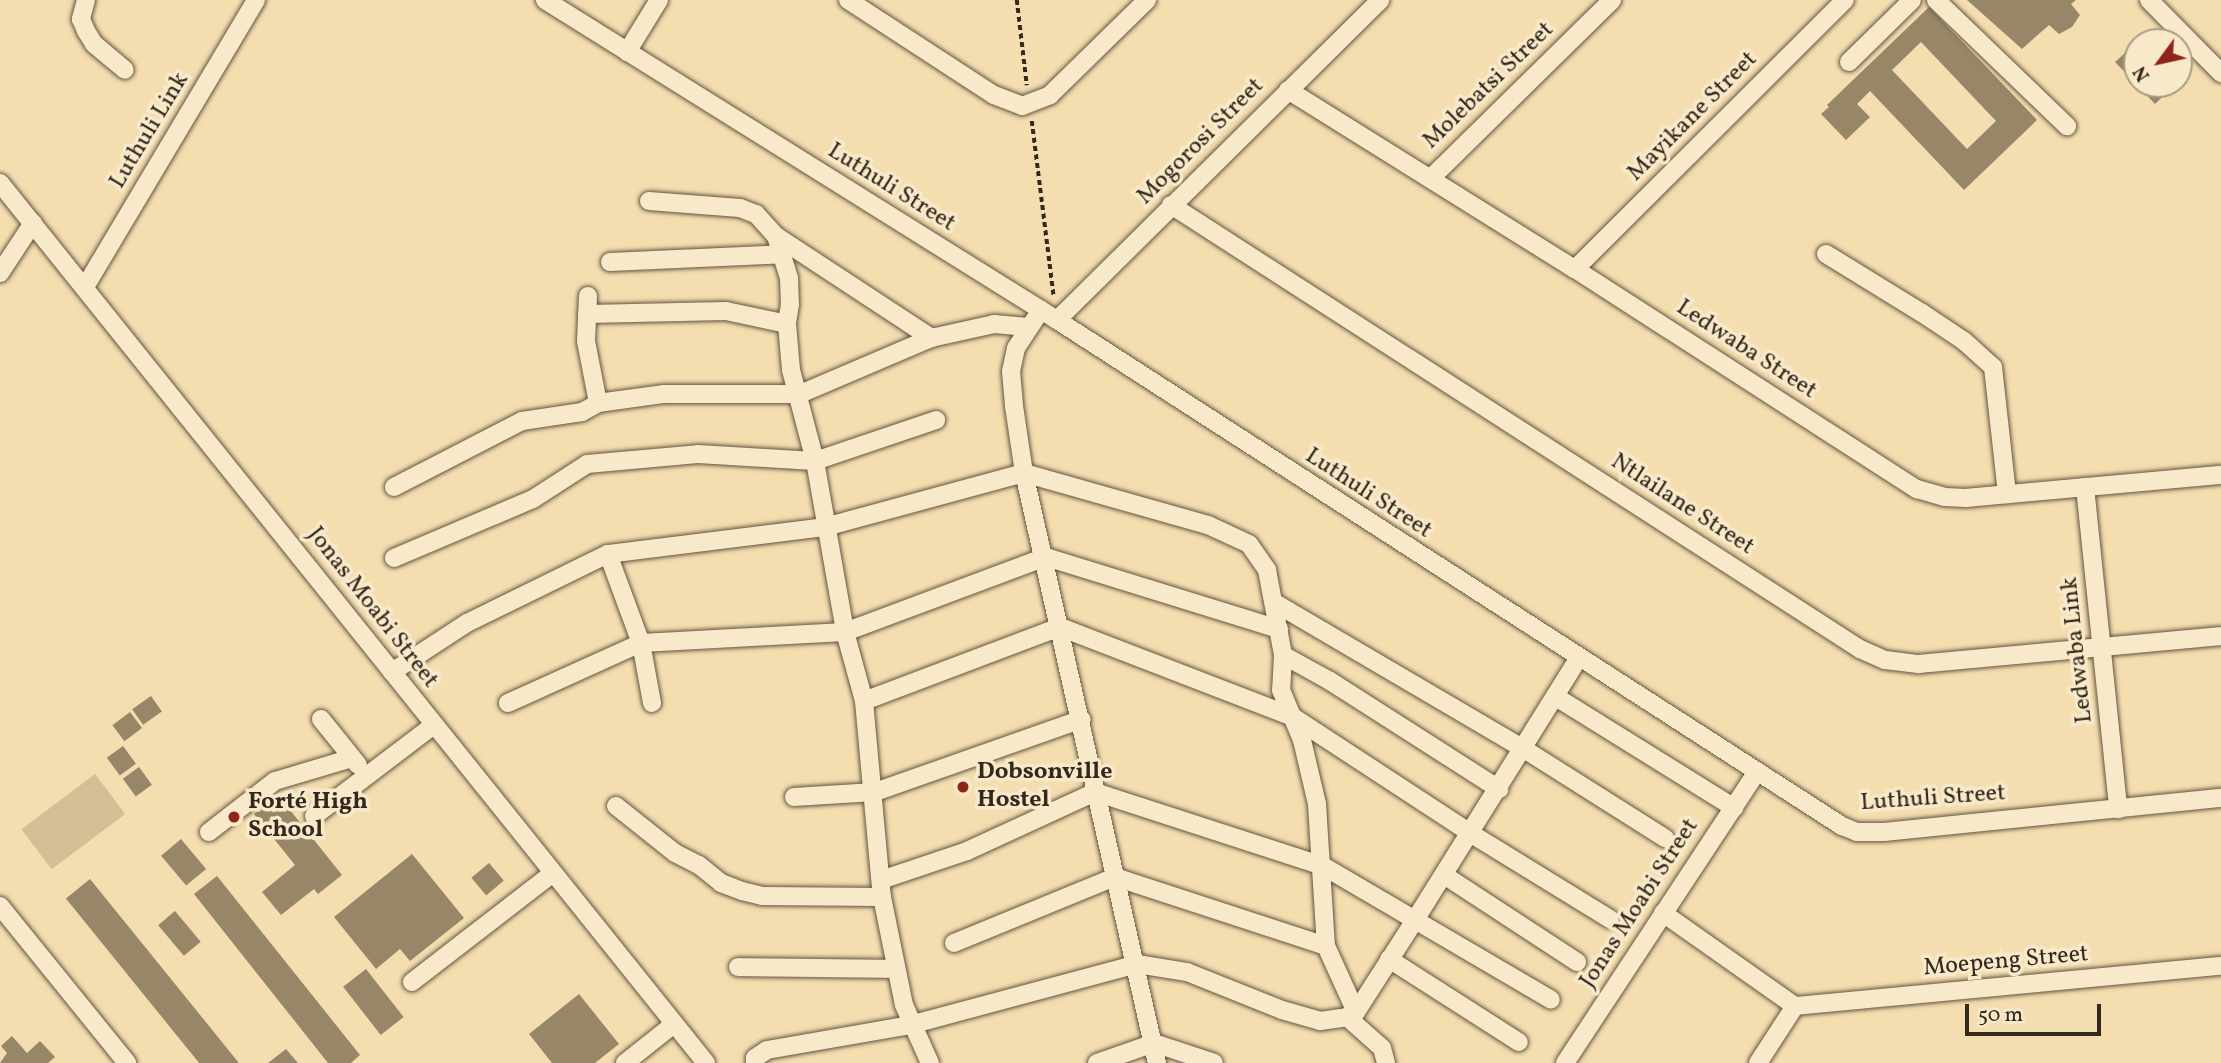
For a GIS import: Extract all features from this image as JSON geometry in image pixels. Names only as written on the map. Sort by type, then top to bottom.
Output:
[{"type":"street","points":[[86,0],[81,19],[86,31],[94,44],[125,70]]},
{"type":"street","name":"Luthuli Link","points":[[85,287],[256,0]]},
{"type":"street","name":"Luthuli Street","points":[[545,0],[1057,320],[1825,817],[1857,832],[1884,832],[2221,799]]},
{"type":"street","points":[[627,52],[659,0]]},
{"type":"street","points":[[848,0],[994,95],[1022,106],[1050,94],[1070,78],[1147,0]]},
{"type":"street","name":"Mogorosi Street","points":[[1057,320],[1380,0]]},
{"type":"street","name":"Molebatsi Street","points":[[1431,178],[1612,0]]},
{"type":"street","name":"Mayikane Street","points":[[1574,268],[1845,0]]},
{"type":"street","points":[[1849,62],[1912,0]]},
{"type":"street","points":[[1936,0],[2067,126]]},
{"type":"street","points":[[2149,0],[2221,74]]},
{"type":"street","name":"Ledwaba Street","points":[[1288,90],[1574,268],[1917,489],[1945,497],[2221,475]]},
{"type":"street","name":"Jonas Moabi Street","points":[[0,183],[706,1063]]},
{"type":"street","points":[[649,201],[740,208],[756,214],[775,236],[931,338]]},
{"type":"street","name":"Ntlailane Street","points":[[1171,205],[1860,649],[1885,660],[1919,664],[2221,636]]},
{"type":"street","points":[[0,273],[33,223]]},
{"type":"street","points":[[775,236],[783,254],[790,304],[787,324],[791,370],[800,394],[816,461],[825,527],[845,632],[864,701],[875,792],[882,888],[895,969],[911,1025],[924,1045],[930,1063]]},
{"type":"street","points":[[610,262],[783,254]]},
{"type":"street","points":[[1826,254],[1922,313],[1993,367],[2007,494]]},
{"type":"street","points":[[588,296],[589,367],[598,403]]},
{"type":"street","points":[[1041,310],[1016,348],[1011,371],[1024,473],[1046,557],[1082,719],[1095,792],[1137,964],[1157,1063]]},
{"type":"street","points":[[587,314],[726,311],[787,324]]},
{"type":"street","points":[[394,487],[522,421],[582,412],[598,403],[664,394],[800,394],[931,338],[994,324],[1028,327]]},
{"type":"street","points":[[394,558],[533,499],[587,464],[698,454],[816,461],[936,420]]},
{"type":"street","points":[[392,672],[467,623],[608,554],[825,527],[1024,473],[1208,525],[1249,544],[1266,570],[1275,603],[1283,655],[1281,690],[1308,760],[1317,803],[1326,946],[1351,1015],[1381,1048],[1386,1063]]},
{"type":"street","name":"Ledwaba Link","points":[[2085,487],[2118,809]]},
{"type":"street","points":[[608,554],[640,643],[652,703]]},
{"type":"street","points":[[508,703],[640,643],[845,632],[1046,557],[1279,629]]},
{"type":"street","points":[[1275,603],[1524,749],[1665,838]]},
{"type":"street","points":[[864,701],[1060,627],[1293,717],[1471,833],[1610,919]]},
{"type":"street","points":[[1283,655],[1330,681],[1499,789]]},
{"type":"street","points":[[755,1063],[755,1058],[767,1050],[911,1025],[1137,964],[1186,972],[1282,1010],[1320,1021],[1351,1015],[1499,789],[1578,658]]},
{"type":"street","points":[[1556,697],[1734,808]]},
{"type":"street","points":[[321,719],[367,776]]},
{"type":"street","points":[[794,797],[875,792],[1082,719]]},
{"type":"street","points":[[314,816],[434,725]]},
{"type":"street","points":[[209,832],[275,780],[352,758]]},
{"type":"street","name":"Jonas Moabi Street","points":[[1565,1063],[1756,773]]},
{"type":"street","points":[[616,806],[675,853],[699,865],[721,883],[762,896],[882,888],[1095,792],[1323,866],[1551,1000]]},
{"type":"street","points":[[411,982],[553,873]]},
{"type":"street","points":[[1444,875],[1577,962]]},
{"type":"street","points":[[954,943],[1115,877],[1326,946]]},
{"type":"street","points":[[0,906],[127,1063]]},
{"type":"street","points":[[1663,913],[1795,1006],[1758,1063]]},
{"type":"street","points":[[1389,959],[1519,1042]]},
{"type":"street","name":"Moepeng Street","points":[[1795,1006],[2221,966]]},
{"type":"street","points":[[738,967],[895,969]]},
{"type":"street","points":[[625,1063],[674,1024]]},
{"type":"street","points":[[1097,1063],[1154,1043],[1214,1063]]},
{"type":"path","points":[[1017,0],[1057,320]]},
{"type":"shaded area","points":[[95,774],[125,814],[52,869],[22,829]]},
{"type":"building","points":[[1967,0],[2076,0],[2071,4],[2080,15],[2072,27],[2059,34],[2049,25],[2022,49]]},
{"type":"building","points":[[1929,7],[2037,120],[1964,190],[1870,91],[1857,104],[1870,117],[1846,140],[1821,114],[1829,107],[1827,105]],"holes":[[[1921,42],[1996,121],[1967,149],[1892,70]]]},
{"type":"building","points":[[2123,55],[2123,70],[2115,62]]},
{"type":"building","points":[[2149,98],[2161,98],[2155,104]]},
{"type":"building","points":[[151,696],[162,712],[143,725],[132,709]]},
{"type":"building","points":[[130,712],[142,728],[124,741],[112,725]]},
{"type":"building","points":[[123,746],[136,764],[120,776],[107,758]]},
{"type":"building","points":[[139,767],[152,785],[136,797],[123,779]]},
{"type":"building","points":[[278,795],[342,875],[318,894],[314,889],[281,915],[262,892],[295,865],[254,814]]},
{"type":"building","points":[[181,839],[206,869],[186,886],[161,856]]},
{"type":"building","points":[[412,854],[464,918],[410,961],[400,949],[376,969],[334,917]]},
{"type":"building","points":[[489,863],[504,881],[486,895],[471,878]]},
{"type":"building","points":[[217,876],[360,1055],[351,1063],[328,1063],[194,894]]},
{"type":"building","points":[[90,879],[239,1062],[199,1063],[66,899]]},
{"type":"building","points":[[175,911],[201,942],[184,956],[158,925]]},
{"type":"building","points":[[366,969],[404,1017],[381,1035],[343,987]]},
{"type":"building","points":[[579,994],[619,1044],[595,1063],[552,1063],[529,1034]]},
{"type":"building","points":[[12,1036],[27,1053],[40,1041],[55,1057],[48,1063],[0,1063],[7,1053],[1,1046]]},
{"type":"building","points":[[286,1049],[298,1063],[268,1063]]},
{"type":"place","name":"Dobsonville Hostel","points":[[963,787]]},
{"type":"place","name":"Forté High School","points":[[234,817]]}]
